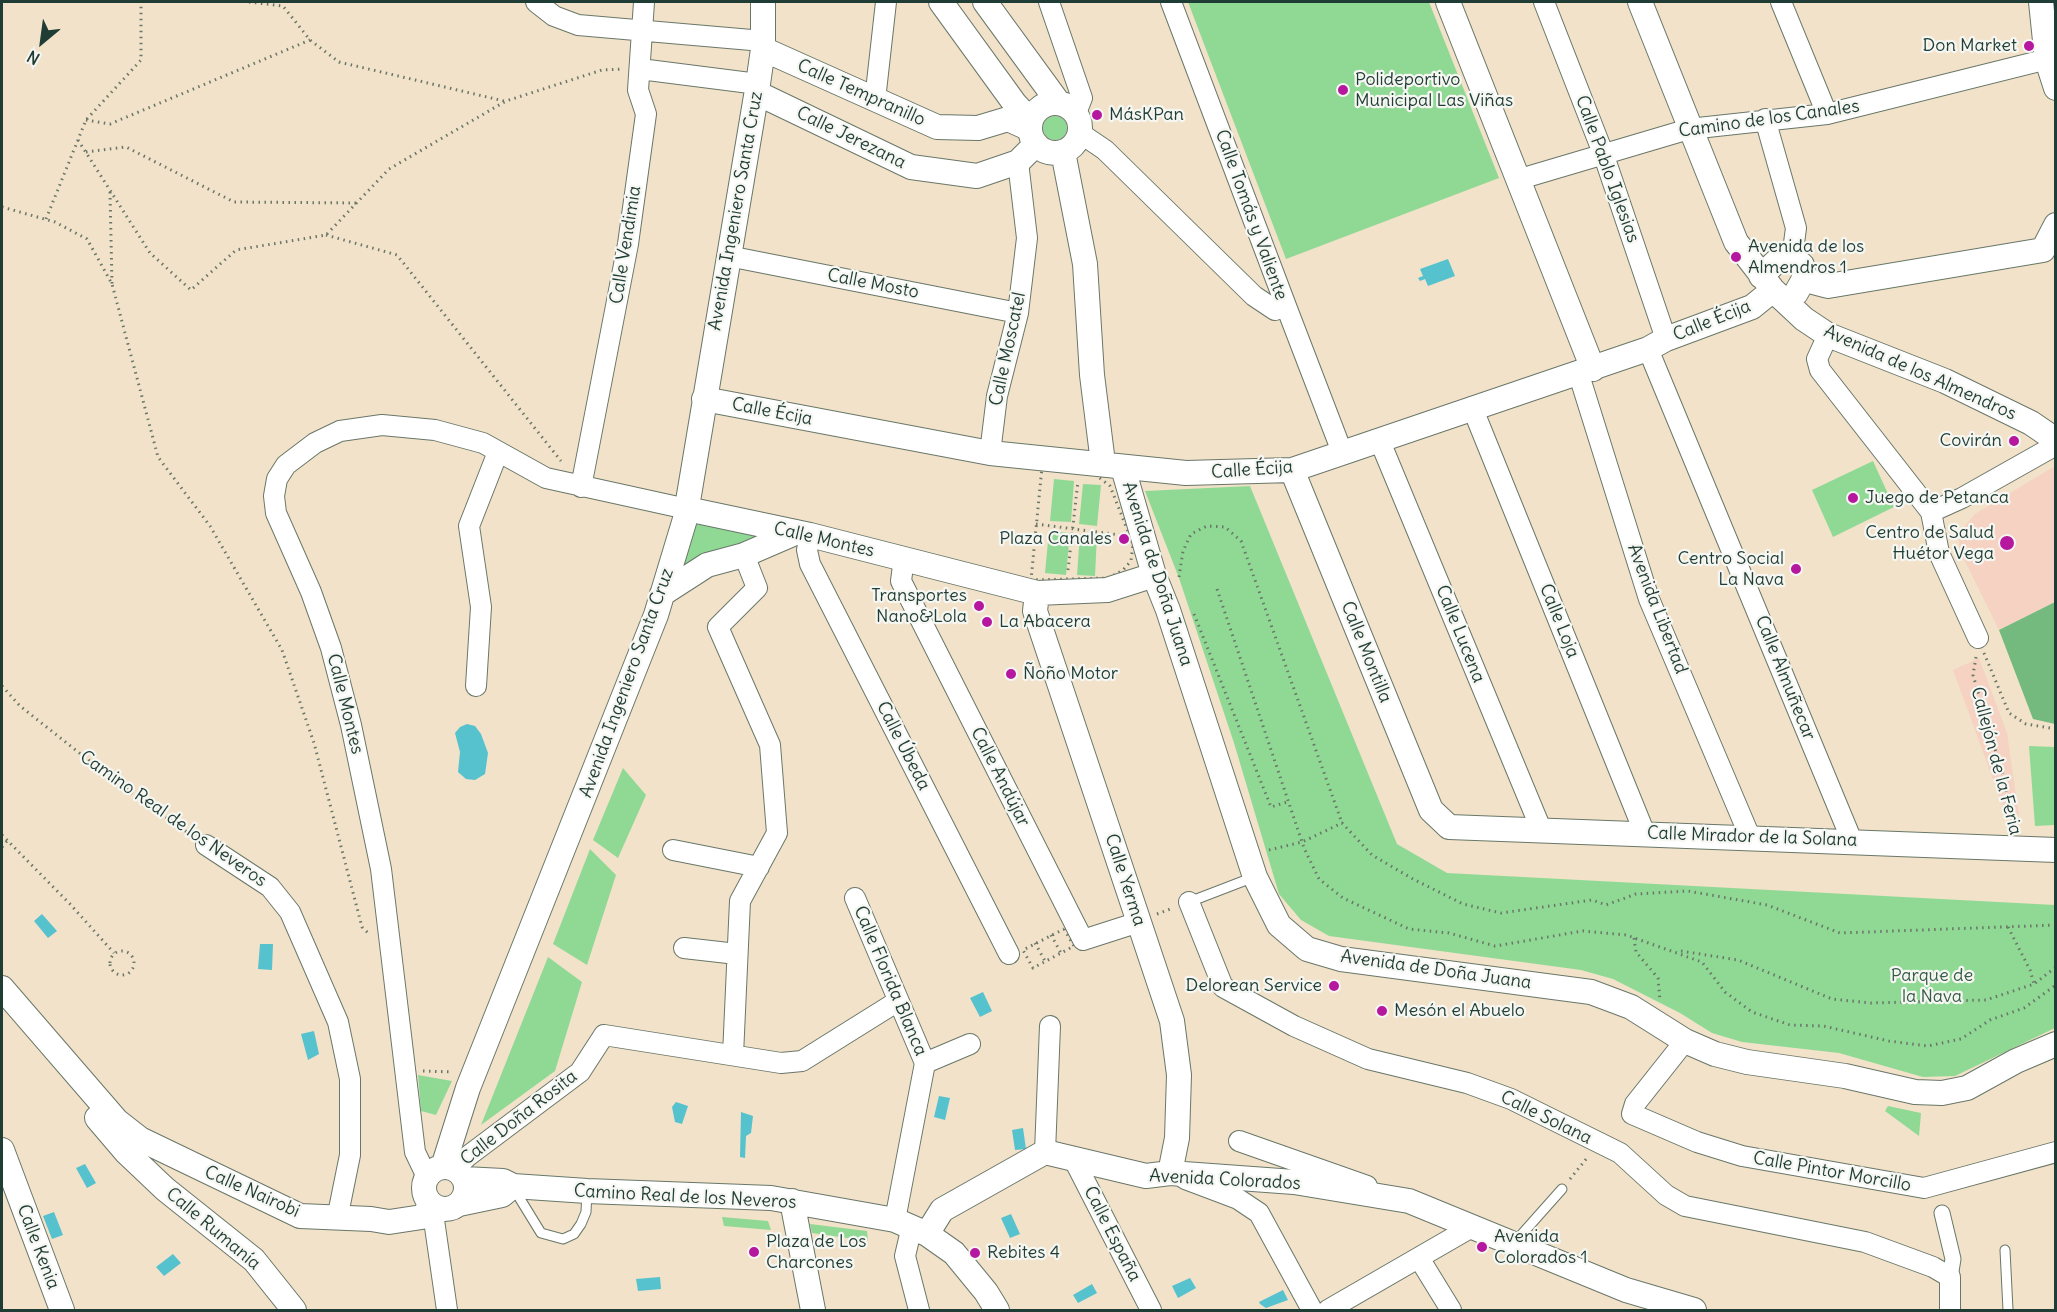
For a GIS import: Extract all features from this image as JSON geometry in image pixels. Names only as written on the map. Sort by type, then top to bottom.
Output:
[{"type":"street","name":"Calle Tempranillo","points":[[536,2],[554,15],[578,25],[644,30],[763,45],[874,100],[937,127],[978,128],[1008,119],[1032,131]]},
{"type":"street","name":"Calle Vendimia","points":[[574,485],[629,232],[646,114],[638,90],[644,30],[644,2]]},
{"type":"street","name":"Avenida Ingeniero Santa Cruz","points":[[443,1187],[468,1088],[662,594],[687,509],[758,88],[763,45],[763,2]]},
{"type":"street","points":[[874,100],[886,2]]},
{"type":"street","points":[[941,2],[1048,152],[1063,152],[1071,148],[1071,116],[1082,98],[1049,2]]},
{"type":"street","points":[[985,2],[1071,116]]},
{"type":"street","name":"Calle Tomás y Valiente","points":[[1071,116],[1254,296],[1275,310],[1286,306],[1172,2]]},
{"type":"street","name":"Avenida Libertad","points":[[1448,2],[1520,179],[1586,372],[1649,599],[1750,837]]},
{"type":"street","name":"Calle Pablo Iglesias","points":[[1544,2],[1603,153],[1657,344]]},
{"type":"street","name":"Avenida de los Almendros","points":[[1640,2],[1736,242],[1774,290],[1828,335],[1945,381],[2031,423],[2055,440]]},
{"type":"street","points":[[1781,2],[1827,114]]},
{"type":"street","points":[[2046,5],[2055,88]]},
{"type":"street","name":"Camino de los Canales","points":[[1520,179],[1689,129],[1765,118],[1827,114],[2051,59]]},
{"type":"street","name":"Calle Jerezana","points":[[640,69],[758,88],[912,167],[977,176],[1018,162]]},
{"type":"street","points":[[1018,162],[1044,105],[1071,116]]},
{"type":"street","points":[[1765,118],[1796,228],[1792,258]]},
{"type":"street","name":"Avenida de Doña Juana","points":[[1063,152],[1085,264],[1092,375],[1113,465],[1172,620],[1252,866],[1279,925],[1307,949],[1341,959],[1591,992],[1653,1019],[1685,1041],[1715,1054],[1747,1062],[1845,1076],[1901,1090],[1928,1094],[1967,1088],[2016,1061],[2055,1044]]},
{"type":"street","name":"Calle Moscatel","points":[[990,453],[997,396],[1018,313],[1027,238],[1018,162]]},
{"type":"street","points":[[1805,280],[1802,265],[1792,258],[1778,260],[1774,290],[1805,280],[1828,286],[2049,249],[2055,225]]},
{"type":"street","name":"Calle Mosto","points":[[728,256],[1018,313]]},
{"type":"street","name":"Calle Écija","points":[[704,399],[990,453],[1186,473],[1292,470],[1472,407],[1586,372],[1752,307],[1774,290]]},
{"type":"street","points":[[1286,306],[1342,452]]},
{"type":"street","points":[[1828,335],[1817,359],[1820,370],[1931,512],[1939,553],[1978,638]]},
{"type":"street","name":"Calle Almuñecar","points":[[1657,344],[1852,841]]},
{"type":"street","name":"Calle Loja","points":[[1472,407],[1645,834]]},
{"type":"street","name":"Calle Montes","points":[[443,1187],[415,1152],[381,869],[351,725],[331,648],[311,592],[276,513],[274,496],[278,479],[286,465],[315,442],[340,431],[382,425],[435,430],[483,443],[546,478],[802,534],[1037,593],[1107,590],[1154,575]]},
{"type":"street","name":"Calle Lucena","points":[[1379,439],[1541,829]]},
{"type":"street","points":[[1931,512],[1962,498],[2055,446]]},
{"type":"street","points":[[476,686],[481,607],[469,526],[498,452]]},
{"type":"street","name":"Calle Montilla","points":[[1292,470],[1431,810],[1449,827]]},
{"type":"street","points":[[662,594],[707,565],[744,555],[802,534]]},
{"type":"street","name":"Calle Úbeda","points":[[802,534],[810,564],[1009,954]]},
{"type":"street","points":[[744,555],[757,588],[718,627],[770,746],[777,833],[740,901],[733,1054],[781,1063],[802,1061],[898,1001]]},
{"type":"street","name":"Calle Andújar","points":[[904,558],[901,580],[1083,940],[1139,922]]},
{"type":"street","name":"Calle Yerma","points":[[1037,593],[1035,610],[1172,1021],[1179,1075],[1177,1138],[1170,1173]]},
{"type":"street","name":"Calle Mirador de la Solana","points":[[1449,827],[2055,850]]},
{"type":"street","name":"Camino Real de los Neveros","points":[[206,845],[270,886],[290,912],[338,1022],[350,1079],[350,1155],[337,1219]]},
{"type":"street","points":[[673,850],[759,867]]},
{"type":"street","name":"Calle Florida Blanca","points":[[855,898],[925,1064],[911,1227],[904,1256],[918,1311]]},
{"type":"street","name":"Calle Solana","points":[[1188,902],[1223,987],[1294,1026],[1368,1059],[1489,1090],[1603,1137],[1666,1195],[1685,1206],[1864,1242],[1933,1267],[1950,1278]]},
{"type":"street","points":[[684,948],[737,954]]},
{"type":"street","name":"Calle Nairobi","points":[[2,988],[117,1121],[133,1146]]},
{"type":"street","name":"Calle Nairobi","points":[[2,1007],[133,1146],[300,1216],[371,1219],[443,1187]]},
{"type":"street","points":[[911,1227],[1045,1152],[1050,1026]]},
{"type":"street","name":"Calle Doña Rosita","points":[[443,1187],[468,1156],[580,1072],[604,1035],[733,1054]]},
{"type":"street","name":"Calle Pintor Morcillo","points":[[1685,1041],[1635,1104],[1632,1114],[1697,1142],[1742,1156],[1924,1188],[2055,1152]]},
{"type":"street","name":"Calle Florida Blanca","points":[[925,1064],[970,1044]]},
{"type":"street","name":"Avenida Colorados","points":[[1239,1142],[1409,1202],[1626,1290],[1694,1311]]},
{"type":"street","name":"Calle Rumanía","points":[[133,1146],[165,1189],[254,1260],[294,1311]]},
{"type":"street","name":"Calle Kenia","points":[[2,1150],[62,1311]]},
{"type":"street","name":"Avenida Colorados","points":[[1045,1152],[1146,1176],[1170,1173],[1294,1182],[1409,1202]]},
{"type":"street","name":"Calle España","points":[[1073,1158],[1151,1311]]},
{"type":"street","points":[[1170,1173],[1238,1199],[1258,1213],[1312,1311]]},
{"type":"street","name":"Camino Real de los Neveros","points":[[443,1187],[502,1195],[513,1186],[771,1198],[911,1227],[954,1253],[986,1292],[997,1311]]},
{"type":"street","points":[[443,1187],[434,1221],[447,1311]]},
{"type":"street","points":[[792,1201],[813,1311]]},
{"type":"street","points":[[1942,1214],[1953,1259],[1950,1278],[1950,1311]]},
{"type":"street","points":[[1328,1311],[1470,1228]]},
{"type":"street","points":[[1419,1258],[1451,1311]]},
{"type":"lane","points":[[1188,902],[1252,866]]},
{"type":"lane","points":[[513,1186],[541,1233],[562,1239],[574,1234],[581,1224],[586,1212],[587,1191]]},
{"type":"lane","points":[[1512,1245],[1562,1190]]},
{"type":"lane","points":[[2005,1250],[2008,1311]]},
{"type":"path","points":[[46,219],[86,120],[141,60],[141,2]]},
{"type":"path","points":[[249,2],[283,6],[310,40],[339,62],[506,101]]},
{"type":"path","points":[[86,120],[110,124],[310,40]]},
{"type":"path","points":[[326,235],[389,169],[506,101],[602,70],[640,69]]},
{"type":"path","points":[[78,140],[150,253],[191,290],[236,250],[326,235],[397,255],[569,472],[574,485]]},
{"type":"path","points":[[86,152],[126,147],[234,202],[358,203]]},
{"type":"path","points":[[110,190],[112,284],[158,457],[210,526],[282,650],[314,743],[362,927],[370,935]]},
{"type":"path","points":[[2,207],[46,219],[87,239],[112,284]]},
{"type":"path","points":[[1042,466],[1079,470],[1099,475],[1110,486],[1131,537],[1133,553],[1123,570],[1109,578],[1067,581],[1031,580],[1042,466]]},
{"type":"path","points":[[1067,581],[1079,470]]},
{"type":"path","points":[[1036,524],[1131,537]]},
{"type":"path","points":[[1179,578],[1184,551],[1191,534],[1207,525],[1225,526],[1241,541],[1342,823],[1372,855],[1463,904],[1501,913],[1592,900],[1606,905],[1636,894],[1688,891],[1767,904],[1840,933],[2055,925]]},
{"type":"path","points":[[1217,589],[1275,755],[1302,842],[1319,879],[1343,898],[1409,929],[1449,933],[1495,946],[1583,932],[1634,938],[1674,950],[1702,962],[1725,992],[1752,1012],[1790,1024],[1823,1026],[1889,1041],[1928,1046],[1961,1039],[1989,1020],[2024,1008],[2055,985]]},
{"type":"path","points":[[1192,609],[1271,807],[1288,802]]},
{"type":"path","name":"Callejón de la Feria","points":[[1978,638],[2009,713],[2026,723],[2055,729]]},
{"type":"path","name":"Callejón de la Feria","points":[[1978,638],[1973,675],[2003,776],[2019,849]]},
{"type":"path","name":"Camino Real de los Neveros","points":[[2,686],[20,706],[111,778],[206,845]]},
{"type":"path","points":[[1252,866],[1342,823]]},
{"type":"path","points":[[2,835],[70,904],[114,953]]},
{"type":"path","points":[[2,847],[8,841]]},
{"type":"path","points":[[1139,922],[1188,902]]},
{"type":"path","points":[[2008,927],[2030,970],[2034,984]]},
{"type":"path","points":[[1033,968],[1062,952],[1053,934],[1034,944],[1045,961]]},
{"type":"path","points":[[1634,938],[1636,952],[1658,978],[1660,1003],[1653,1019]]},
{"type":"path","points":[[1674,950],[1738,960],[1832,999],[1871,1003],[1986,1000],[2034,984],[2055,968]]},
{"type":"path","points":[[125,951],[132,955],[134,966],[129,972],[122,975],[111,969],[110,961],[114,953],[125,951]]},
{"type":"path","points":[[414,1071],[461,1072]]},
{"type":"path","points":[[1562,1190],[1603,1137]]},
{"type":"shaded area","name":"Centro de Salud Huétor Vega","points":[[2055,466],[2055,602],[1999,630],[1960,551],[1958,534],[1975,514]]},
{"type":"shaded area","points":[[1979,658],[2007,733],[2019,815],[2006,815],[1953,670]]},
{"type":"green space","name":"Polideportivo Municipal Las Viñas","points":[[1188,2],[1429,2],[1499,178],[1286,259]]},
{"type":"green space","points":[[1055,116],[1060,117],[1066,123],[1066,133],[1060,139],[1055,140],[1050,139],[1044,133],[1043,128],[1044,123],[1050,117]]},
{"type":"green space","name":"Juego de Petanca","points":[[1873,461],[1894,507],[1833,537],[1812,490]]},
{"type":"green space","points":[[1054,479],[1074,481],[1071,522],[1050,521]]},
{"type":"green space","points":[[1083,484],[1101,485],[1097,526],[1079,524]]},
{"type":"green space","name":"Parque de la Nava","points":[[1250,486],[1397,844],[1447,873],[2055,905],[2055,1028],[1955,1076],[1923,1077],[1839,1053],[1742,1042],[1712,1033],[1680,1013],[1613,979],[1581,970],[1329,936],[1301,920],[1279,894],[1234,743],[1179,578],[1145,491]]},
{"type":"green space","points":[[700,524],[765,537],[682,566],[695,525]]},
{"type":"green space","points":[[1049,531],[1070,533],[1066,575],[1045,573]]},
{"type":"green space","points":[[1080,534],[1097,535],[1095,576],[1077,575]]},
{"type":"green space","points":[[2055,602],[2055,724],[2033,719],[1999,630]]},
{"type":"green space","points":[[2029,746],[2055,747],[2055,825],[2035,826]]},
{"type":"green space","points":[[623,768],[646,795],[618,858],[593,840]]},
{"type":"green space","points":[[590,849],[616,875],[587,965],[553,944]]},
{"type":"green space","points":[[548,957],[582,982],[555,1071],[481,1125]]},
{"type":"green space","points":[[418,1075],[452,1081],[436,1115],[421,1111]]},
{"type":"green space","points":[[1888,1106],[1921,1113],[1919,1136],[1885,1111]]},
{"type":"green space","points":[[722,1217],[768,1221],[771,1230],[724,1226]]},
{"type":"green space","points":[[810,1224],[867,1231],[868,1241],[812,1233]]},
{"type":"water","points":[[1448,259],[1455,276],[1428,286],[1425,279],[1420,281],[1418,278],[1423,276],[1420,269]]},
{"type":"water","points":[[467,724],[475,726],[481,734],[488,753],[485,774],[475,780],[466,779],[458,772],[460,752],[455,733]]},
{"type":"water","points":[[42,914],[57,931],[48,938],[34,921]]},
{"type":"water","points":[[260,944],[273,944],[272,970],[258,969]]},
{"type":"water","points":[[983,992],[992,1011],[980,1017],[970,998]]},
{"type":"water","points":[[314,1031],[319,1054],[308,1060],[301,1034]]},
{"type":"water","points":[[939,1096],[950,1098],[945,1120],[934,1117]]},
{"type":"water","points":[[676,1102],[688,1106],[682,1124],[675,1122],[672,1107]]},
{"type":"water","points":[[741,1112],[753,1116],[751,1133],[746,1136],[745,1158],[740,1157]]},
{"type":"water","points":[[1023,1128],[1026,1149],[1015,1150],[1012,1130]]},
{"type":"water","points":[[85,1164],[96,1183],[87,1188],[76,1168]]},
{"type":"water","points":[[54,1212],[63,1235],[52,1239],[43,1216]]},
{"type":"water","points":[[1011,1214],[1020,1234],[1010,1238],[1001,1218]]},
{"type":"water","points":[[173,1254],[181,1263],[164,1276],[156,1267]]},
{"type":"water","points":[[660,1277],[661,1289],[638,1291],[636,1279]]},
{"type":"water","points":[[1190,1278],[1196,1288],[1178,1298],[1172,1286]]},
{"type":"water","points":[[1092,1284],[1097,1293],[1078,1303],[1073,1295]]},
{"type":"water","points":[[1283,1290],[1288,1300],[1266,1308],[1260,1304],[1259,1302]]},
{"type":"place","name":"Don Market","points":[[2029,46]]},
{"type":"place","name":"Polideportivo Municipal Las Viñas","points":[[1343,90]]},
{"type":"place","name":"MásKPan","points":[[1097,115]]},
{"type":"place","name":"Avenida de los Almendros 1","points":[[1736,257]]},
{"type":"place","name":"Covirán","points":[[2014,441]]},
{"type":"place","name":"Juego de Petanca","points":[[1853,498]]},
{"type":"place","name":"Plaza Canales","points":[[1124,539]]},
{"type":"place","name":"Centro de Salud Huétor Vega","points":[[2007,543]]},
{"type":"place","name":"Centro Social La Nava","points":[[1796,569]]},
{"type":"place","name":"Transportes Nano&Lola","points":[[979,606]]},
{"type":"place","name":"La Abacera","points":[[987,622]]},
{"type":"place","name":"Ñoño Motor","points":[[1011,674]]},
{"type":"place","name":"Delorean Service","points":[[1334,986]]},
{"type":"place","name":"Mesón el Abuelo","points":[[1382,1011]]},
{"type":"place","name":"Avenida Colorados 1","points":[[1482,1247]]},
{"type":"place","name":"Plaza de Los Charcones","points":[[754,1252]]},
{"type":"place","name":"Rebites 4","points":[[975,1253]]}]
